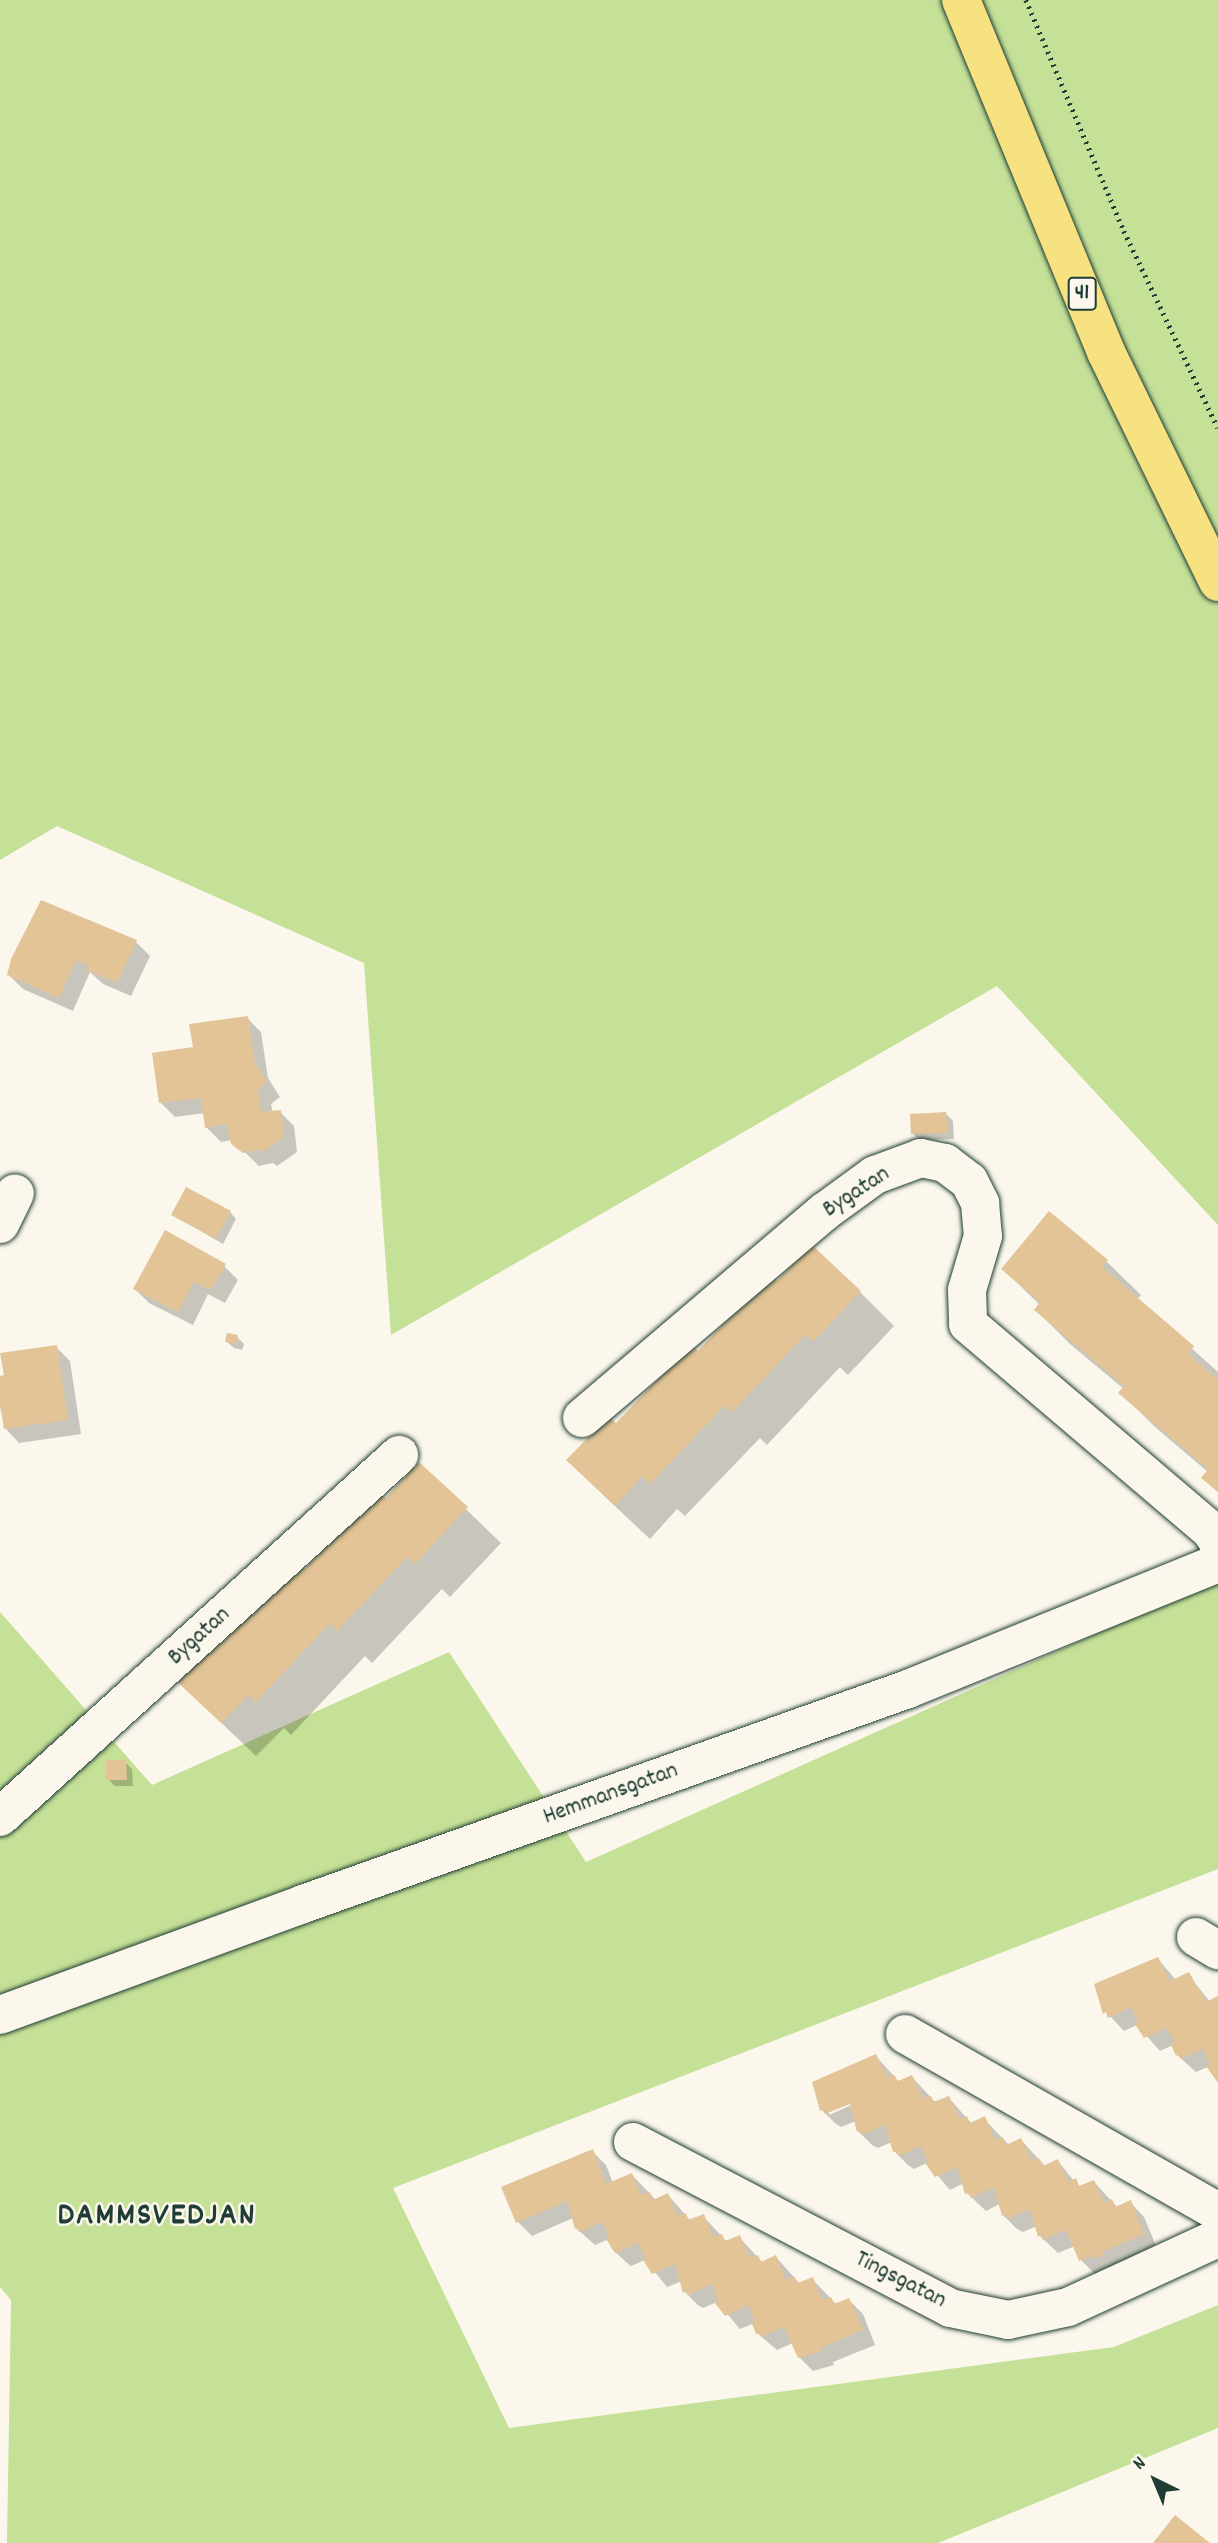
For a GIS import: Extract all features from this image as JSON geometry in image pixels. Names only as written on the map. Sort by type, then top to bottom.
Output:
[{"type":"main road","name":"41","points":[[961,0],[1106,352],[1218,582]]},
{"type":"street","name":"Bygatan","points":[[582,1418],[824,1212],[875,1175],[921,1158],[945,1163],[969,1181],[980,1203],[983,1236],[967,1290],[968,1324],[1211,1531],[1218,1542]]},
{"type":"street","name":"Bygatan","points":[[0,1817],[399,1455]]},
{"type":"street","name":"Hemmansgatan","points":[[0,2015],[908,1689],[1218,1563]]},
{"type":"street","points":[[905,2034],[1218,2212]]},
{"type":"street","name":"Tingsgatan","points":[[633,2142],[950,2308],[1008,2320],[1068,2307],[1218,2238]]},
{"type":"path","points":[[1026,0],[1124,232],[1218,428]]},
{"type":"green space","points":[[0,0],[1218,0],[1218,1225],[997,986],[391,1335],[364,963],[57,826],[0,860]]},
{"type":"green space","points":[[1218,1579],[1218,1869],[393,2188],[509,2428],[1114,2347],[1218,2305],[1218,2428],[938,2543],[7,2543],[11,2300],[0,2287],[0,1612],[152,1785],[449,1652],[586,1862]]},
{"type":"building","points":[[41,900],[137,940],[117,983],[87,970],[88,966],[76,960],[59,998],[7,975],[11,959]]},
{"type":"building","points":[[248,1016],[255,1063],[267,1083],[258,1089],[261,1112],[281,1110],[284,1137],[261,1153],[261,1149],[243,1153],[231,1144],[227,1124],[205,1128],[201,1098],[159,1103],[152,1053],[193,1047],[189,1024]]},
{"type":"building","points":[[946,1112],[948,1133],[911,1134],[910,1114]]},
{"type":"building","points":[[186,1187],[231,1211],[216,1239],[171,1215]]},
{"type":"building","points":[[1049,1211],[1108,1260],[1102,1267],[1194,1346],[1188,1354],[1218,1380],[1218,1492],[1201,1478],[1208,1469],[1118,1393],[1124,1386],[1034,1310],[1040,1302],[1001,1269]]},
{"type":"building","points":[[165,1230],[226,1264],[211,1290],[194,1282],[178,1312],[133,1289]]},
{"type":"building","points":[[812,1245],[861,1291],[813,1342],[805,1335],[732,1412],[725,1405],[650,1484],[642,1476],[615,1506],[566,1460],[609,1416],[616,1423],[691,1345],[698,1351],[771,1274],[777,1281]]},
{"type":"building","points":[[227,1333],[238,1335],[236,1344],[225,1342]]},
{"type":"building","points":[[57,1345],[68,1420],[4,1429],[0,1376],[4,1375],[0,1353]]},
{"type":"building","points":[[419,1462],[468,1507],[415,1564],[407,1557],[337,1631],[330,1623],[256,1702],[249,1695],[221,1723],[172,1677],[215,1633],[224,1641],[298,1563],[305,1569],[378,1491],[386,1498]]},
{"type":"building","points":[[106,1760],[126,1760],[127,1780],[106,1780]]},
{"type":"building","points":[[1158,1957],[1170,1981],[1189,1972],[1206,2002],[1218,1996],[1218,2083],[1206,2066],[1210,2064],[1203,2049],[1181,2059],[1178,2054],[1176,2056],[1171,2045],[1175,2043],[1167,2028],[1144,2038],[1135,2024],[1138,2023],[1131,2007],[1108,2018],[1106,2012],[1103,2014],[1094,1984]]},
{"type":"building","points":[[876,2054],[887,2077],[894,2075],[898,2081],[912,2075],[923,2098],[931,2096],[933,2102],[949,2096],[960,2119],[967,2116],[970,2123],[985,2116],[995,2140],[1003,2137],[1006,2145],[1021,2138],[1032,2161],[1039,2158],[1043,2166],[1058,2159],[1068,2182],[1076,2178],[1079,2186],[1094,2180],[1104,2203],[1112,2199],[1115,2207],[1131,2200],[1144,2234],[1102,2252],[1103,2255],[1079,2261],[1066,2230],[1043,2240],[1041,2235],[1038,2237],[1030,2209],[1007,2219],[1005,2214],[1002,2216],[994,2187],[971,2198],[968,2193],[965,2194],[957,2167],[935,2177],[925,2163],[928,2162],[921,2146],[899,2156],[896,2151],[893,2152],[885,2125],[862,2135],[860,2131],[857,2132],[850,2104],[825,2114],[823,2110],[820,2111],[812,2082]]},
{"type":"building","points":[[593,2149],[606,2184],[632,2173],[641,2195],[650,2192],[653,2200],[668,2193],[677,2216],[686,2213],[688,2220],[704,2214],[713,2237],[722,2234],[725,2241],[740,2235],[750,2258],[758,2255],[761,2262],[776,2255],[786,2280],[794,2276],[798,2283],[813,2277],[822,2300],[831,2297],[834,2304],[849,2298],[863,2330],[820,2348],[822,2351],[798,2358],[784,2327],[761,2337],[759,2333],[756,2334],[752,2324],[755,2322],[748,2305],[725,2316],[715,2303],[718,2301],[712,2284],[688,2295],[686,2291],[683,2293],[675,2264],[652,2274],[643,2260],[646,2259],[639,2243],[615,2253],[606,2239],[609,2238],[603,2222],[579,2232],[578,2228],[575,2229],[567,2201],[516,2223],[501,2187]]},
{"type":"building","points":[[1175,2515],[1210,2543],[1153,2543]]},
{"type":"district","name":"DAMMSVEDJAN","points":[[157,2217]]}]
